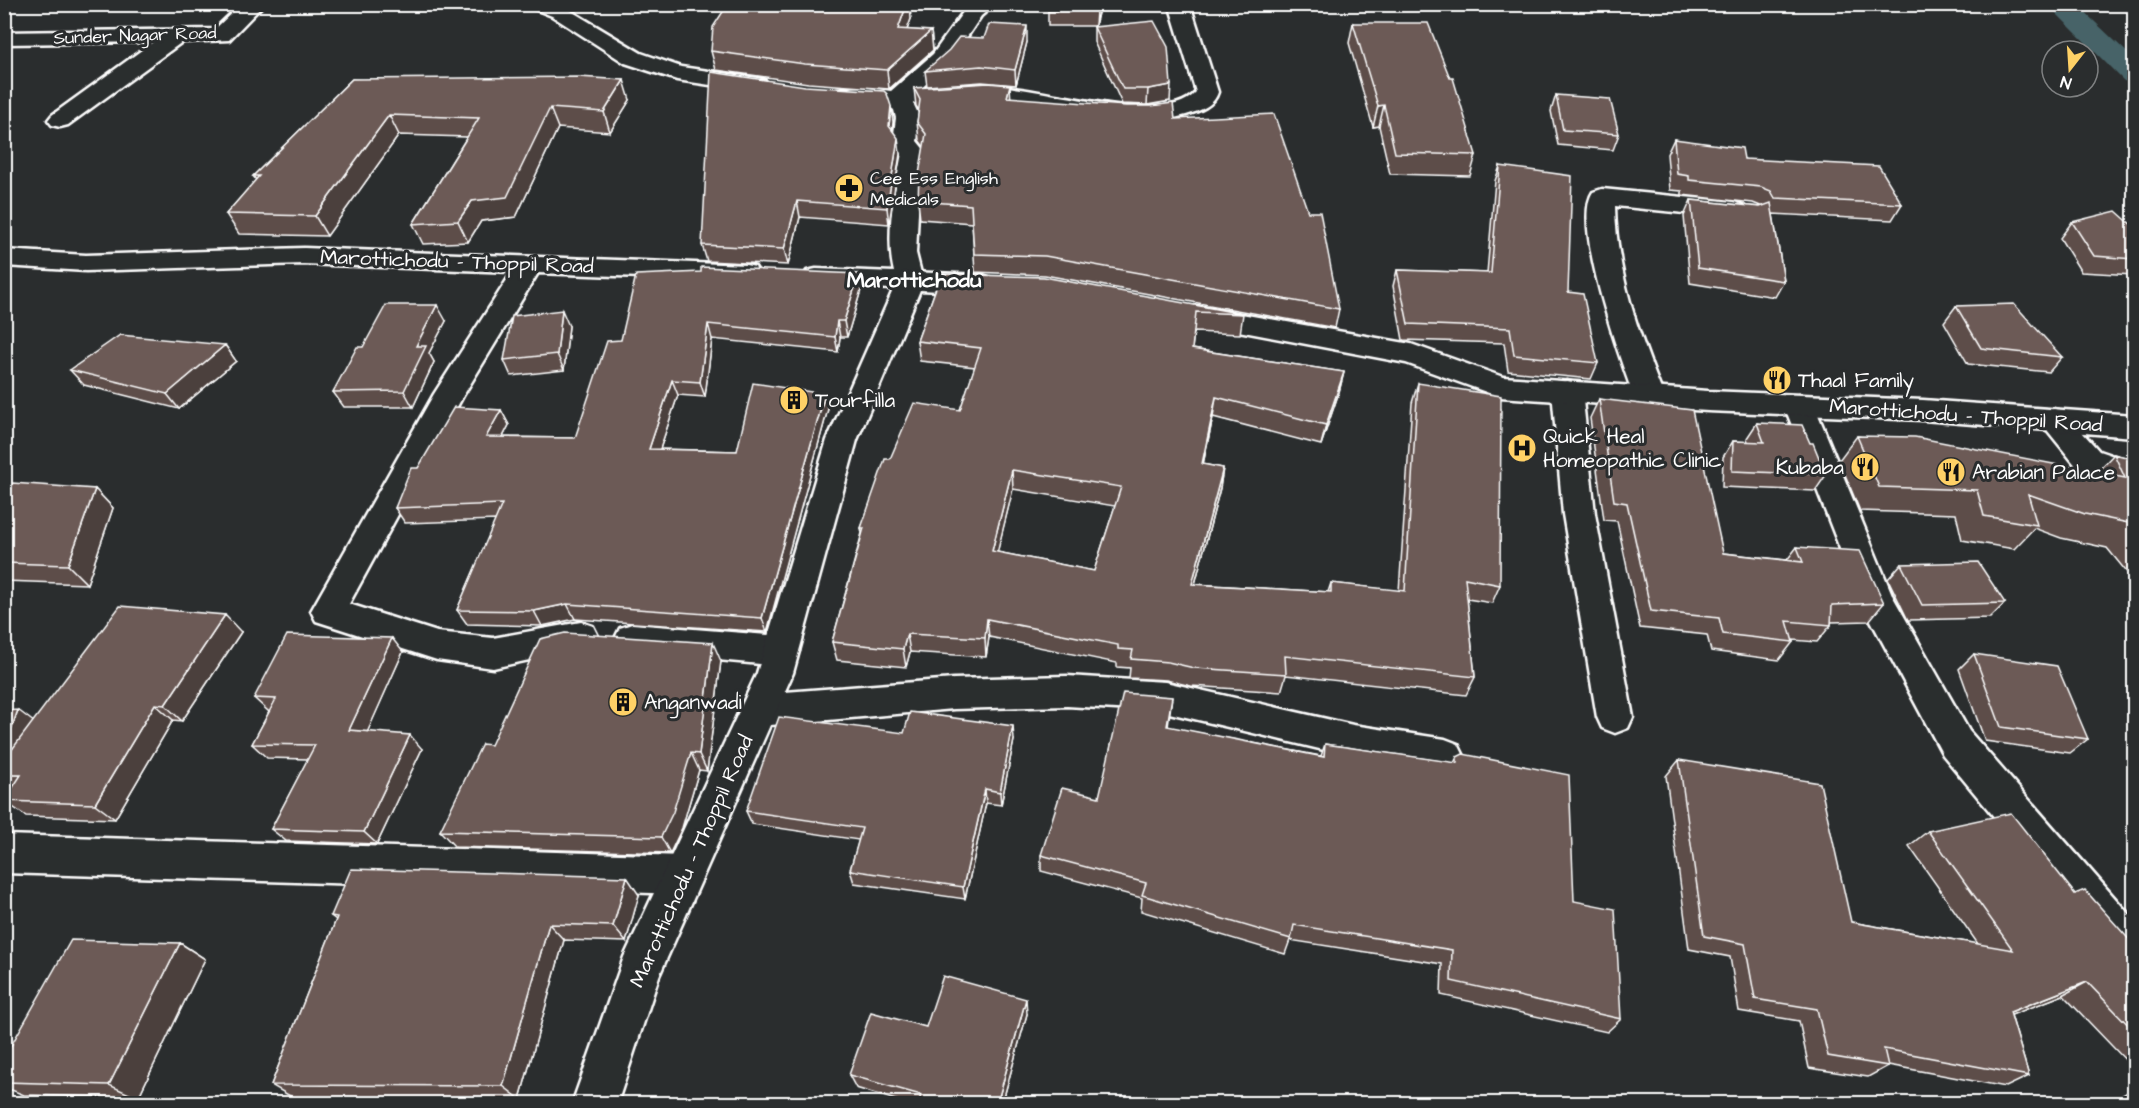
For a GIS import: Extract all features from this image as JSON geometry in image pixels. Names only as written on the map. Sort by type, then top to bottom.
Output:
[{"type":"street","name":"Sunder Nagar Road","points":[[4,39],[221,35],[254,4]]},
{"type":"street","points":[[538,4],[559,12],[633,58],[677,73],[776,88]]},
{"type":"street","points":[[895,99],[941,59],[973,12],[985,4]]},
{"type":"street","points":[[818,93],[881,96],[895,99],[951,92],[1001,93],[1042,98],[1119,114],[1165,113],[1193,106],[1205,99],[1207,92],[1179,4]]},
{"type":"street","points":[[60,120],[176,36]]},
{"type":"street","points":[[895,99],[906,110],[908,118],[905,142],[914,152],[907,192],[903,253],[910,281]]},
{"type":"street","points":[[1649,397],[1631,352],[1612,287],[1600,226],[1602,197],[1752,213]]},
{"type":"street","name":"Marottichodu - Thoppil Road","points":[[4,258],[86,263],[304,256],[531,263],[1011,285]]},
{"type":"street","points":[[531,263],[449,394],[328,611],[437,646],[493,653],[575,635],[693,642],[781,651]]},
{"type":"street","name":"Marottichodu - Thoppil Road","points":[[594,1104],[639,972],[775,673],[842,440],[910,281]]},
{"type":"street","name":"Marottichodu - Thoppil Road","points":[[1168,309],[1411,354],[1500,387],[1649,397],[1923,410],[2134,426]]},
{"type":"street","points":[[1566,391],[1576,505],[1616,717]]},
{"type":"street","points":[[1798,405],[1877,600],[1956,742],[2134,950]]},
{"type":"street","points":[[2054,420],[2088,459],[2134,475]]},
{"type":"street","points":[[759,710],[954,694],[1067,691],[1166,698],[1353,741],[1445,756]]},
{"type":"street","points":[[4,854],[683,874]]},
{"type":"building","points":[[728,4],[907,4],[898,29],[931,31],[887,70],[805,64],[711,51],[713,27]]},
{"type":"building","points":[[1050,4],[1097,4],[1096,11],[1048,11]]},
{"type":"building","points":[[1154,21],[1168,47],[1171,85],[1148,89],[1123,89],[1094,27]]},
{"type":"building","points":[[1353,23],[1428,23],[1450,78],[1453,78],[1476,155],[1395,153],[1384,105],[1378,106]]},
{"type":"building","points":[[989,24],[1027,26],[1015,70],[981,66],[925,71],[949,50],[959,37],[984,38]]},
{"type":"building","points":[[711,72],[805,86],[884,91],[891,106],[889,126],[898,138],[887,208],[797,201],[784,249],[702,245]]},
{"type":"building","points":[[579,77],[624,80],[604,112],[550,108],[507,197],[472,201],[458,221],[413,224],[479,118],[389,115],[315,216],[226,214],[259,176],[253,176],[352,79]]},
{"type":"building","points":[[988,83],[1010,85],[1007,97],[1126,106],[1173,103],[1175,119],[1274,114],[1308,212],[1320,212],[1339,309],[1045,256],[974,254],[971,205],[918,201],[919,174],[926,134],[917,122],[920,100],[914,88]]},
{"type":"building","points":[[1556,95],[1610,99],[1619,134],[1563,130]]},
{"type":"building","points":[[1674,139],[1742,148],[1744,159],[1879,166],[1902,204],[1775,198],[1771,191],[1761,187],[1689,180],[1689,176],[1677,174]]},
{"type":"building","points":[[1500,166],[1572,176],[1568,292],[1583,294],[1598,363],[1514,355],[1510,328],[1408,324],[1397,270],[1491,273]]},
{"type":"building","points":[[1691,200],[1760,207],[1771,203],[1784,281],[1698,268]]},
{"type":"building","points":[[2116,211],[2134,227],[2134,259],[2094,256],[2072,222]]},
{"type":"building","points":[[701,267],[859,274],[844,321],[837,321],[835,337],[708,324],[700,382],[672,380],[649,449],[737,451],[753,383],[825,394],[762,618],[567,604],[534,611],[457,610],[502,504],[395,508],[411,468],[418,468],[454,407],[501,410],[486,437],[575,438],[607,341],[621,340],[636,275],[701,272]]},
{"type":"building","points":[[941,274],[1044,277],[1243,314],[1196,312],[1192,349],[1344,372],[1326,425],[1216,397],[1202,464],[1223,468],[1192,584],[1331,592],[1331,583],[1405,591],[1418,383],[1501,396],[1500,585],[1465,578],[1475,677],[1285,656],[1286,674],[1194,668],[1168,662],[1131,659],[1133,650],[1118,649],[1118,645],[987,619],[985,638],[907,634],[903,649],[832,642],[864,528],[861,528],[885,459],[890,459],[914,403],[960,410],[981,348],[917,341]],"holes":[[[1012,470],[1121,487],[1094,571],[992,551]]]},
{"type":"building","points":[[2014,304],[2062,357],[1981,348],[1956,306]]},
{"type":"building","points":[[386,305],[437,305],[416,346],[426,346],[404,391],[333,392],[357,347],[363,347]]},
{"type":"building","points":[[562,310],[557,354],[504,360],[512,316]]},
{"type":"building","points":[[120,335],[225,345],[167,394],[70,370]]},
{"type":"building","points":[[1599,399],[1692,410],[1723,553],[1803,562],[1797,547],[1860,551],[1884,603],[1832,605],[1831,625],[1787,621],[1793,642],[1723,634],[1719,618],[1651,611],[1627,503],[1614,501]]},
{"type":"building","points":[[1757,423],[1802,425],[1810,443],[1813,443],[1826,475],[1732,471],[1733,441],[1764,442]]},
{"type":"building","points":[[1857,436],[1915,437],[2125,478],[2114,454],[2134,459],[2134,526],[2085,514],[2028,494],[2037,525],[1984,516],[1977,490],[1879,487]]},
{"type":"building","points":[[12,483],[95,489],[68,565],[4,563],[4,492]]},
{"type":"building","points":[[1978,562],[2005,603],[1922,605],[1901,564]]},
{"type":"building","points":[[120,606],[225,615],[165,705],[155,704],[95,804],[4,801],[21,775],[4,775],[4,760]]},
{"type":"building","points":[[565,633],[713,643],[699,754],[691,753],[673,812],[661,837],[440,831],[482,744],[491,745],[540,639]]},
{"type":"building","points":[[287,635],[392,638],[349,730],[410,735],[364,832],[271,829],[315,745],[252,744],[276,699],[254,698]]},
{"type":"building","points":[[1974,654],[2057,666],[2088,739],[2001,727]]},
{"type":"building","points":[[1123,693],[1172,697],[1167,726],[1324,757],[1325,744],[1457,763],[1457,757],[1463,754],[1569,775],[1574,901],[1615,909],[1621,1019],[1451,981],[1452,950],[1294,925],[1291,939],[1142,895],[1146,883],[1041,855],[1062,788],[1099,797]]},
{"type":"building","points":[[18,710],[4,749],[4,711]]},
{"type":"building","points":[[910,712],[1013,726],[1000,792],[985,789],[963,887],[850,870],[862,828],[746,811],[779,717],[904,733]]},
{"type":"building","points":[[1679,760],[1820,783],[1851,922],[2013,950],[1928,831],[2011,813],[2075,894],[2085,890],[2134,945],[2134,1031],[2087,982],[2010,1012],[2029,1076],[1884,1049],[1888,1066],[1828,1056],[1817,1009],[1755,999],[1745,944],[1704,936]]},
{"type":"building","points":[[351,869],[627,877],[613,926],[549,924],[503,1086],[271,1085],[337,917],[331,916]]},
{"type":"building","points":[[71,940],[180,943],[109,1085],[4,1082],[4,1058]]},
{"type":"building","points":[[943,976],[1026,999],[997,1104],[918,1104],[921,1095],[849,1075],[871,1012],[926,1027]]},
{"type":"building","points":[[2134,1093],[2134,1104],[2116,1104]]},
{"type":"waterway","points":[[2060,4],[2134,75]]},
{"type":"place","name":"Cee Ess English Medicals","points":[[849,188]]},
{"type":"place","name":"Thaal Family","points":[[1777,380]]},
{"type":"place","name":"Tourfilla","points":[[794,400]]},
{"type":"place","name":"Quick Heal Homeopathic Clinic","points":[[1522,448]]},
{"type":"place","name":"Kubaba","points":[[1865,467]]},
{"type":"place","name":"Arabian Palace","points":[[1951,472]]},
{"type":"place","name":"Anganwadi","points":[[623,702]]},
{"type":"district","name":"Marottichodu","points":[[914,279]]}]
